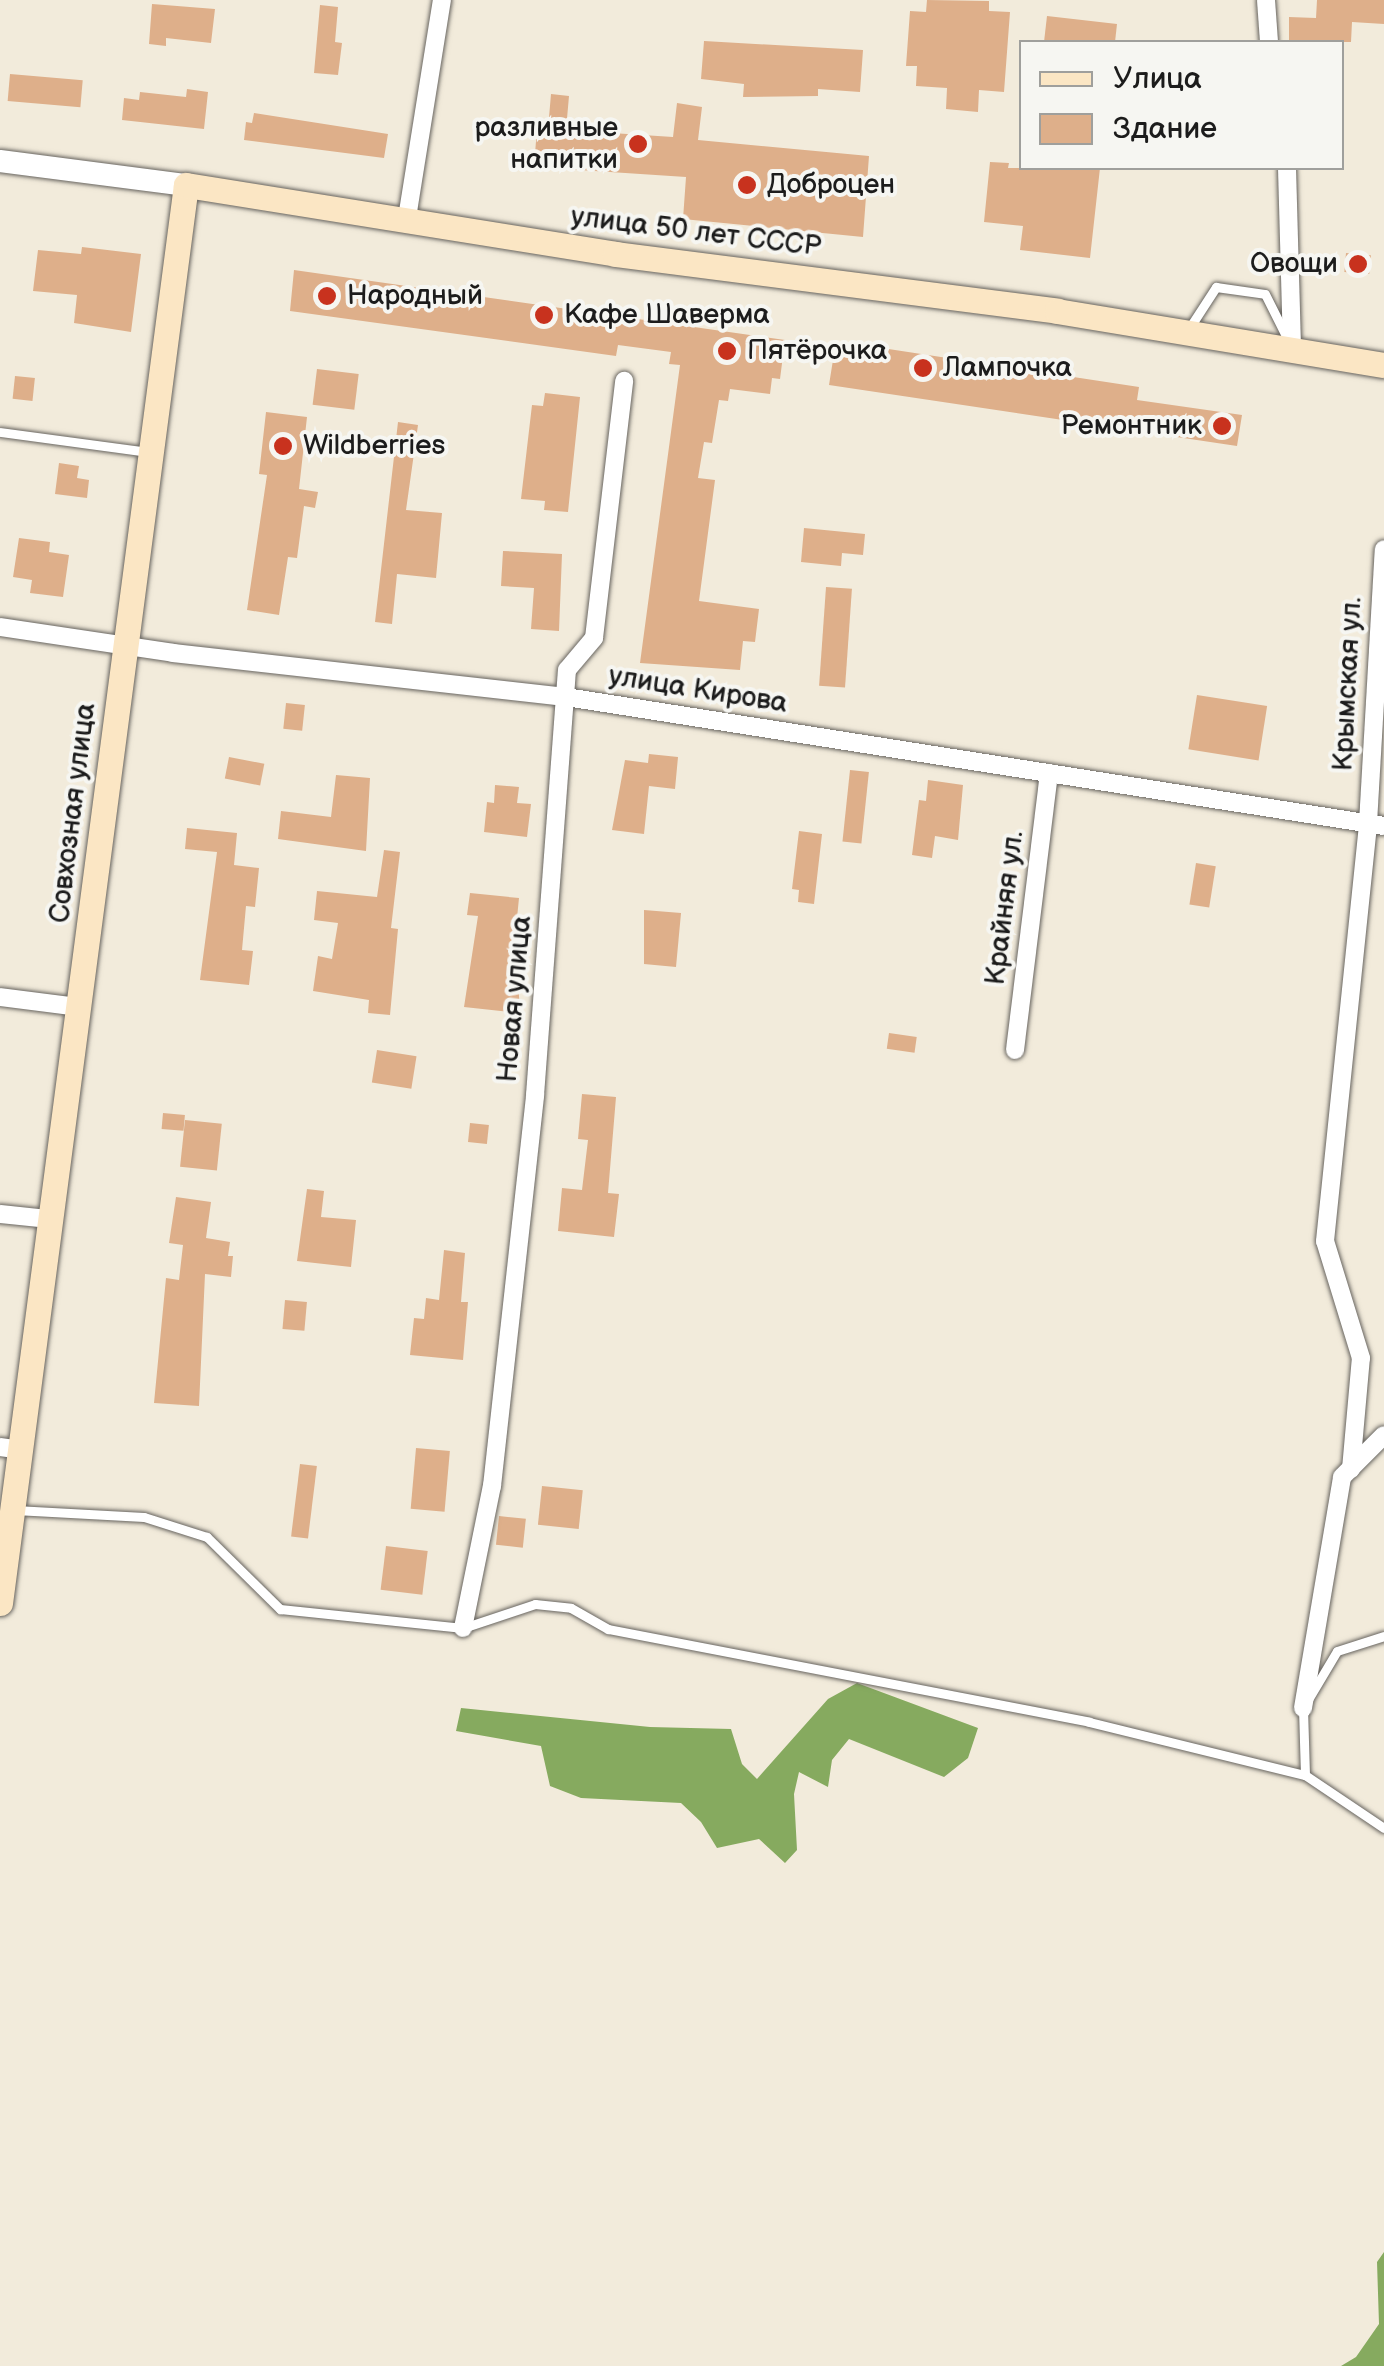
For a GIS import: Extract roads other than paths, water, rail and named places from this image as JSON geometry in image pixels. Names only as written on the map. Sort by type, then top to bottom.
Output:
[{"type":"main road","name":"улица 50 лет СССР","points":[[186,185],[615,254],[842,280],[1188,331],[1384,365]]},
{"type":"main road","name":"Совхозная улица","points":[[0,1602],[13,1510],[10,1448],[78,1008],[186,185]]},
{"type":"street","points":[[407,218],[442,0]]},
{"type":"street","points":[[1266,0],[1269,40]]},
{"type":"street","name":"улица 50 лет СССР","points":[[0,161],[186,185]]},
{"type":"street","points":[[1287,170],[1292,348]]},
{"type":"street","name":"Новая улица","points":[[463,1628],[497,1447],[535,1095],[567,670],[594,638],[624,381]]},
{"type":"street","name":"Крымская ул.","points":[[1303,1708],[1342,1477],[1350,1468],[1362,1358],[1325,1241],[1376,824],[1384,549]]},
{"type":"street","name":"улица Кирова","points":[[0,627],[124,646],[566,697],[1376,824]]},
{"type":"street","name":"Крайняя ул.","points":[[1015,1050],[1048,773]]},
{"type":"street","points":[[0,997],[78,1008]]},
{"type":"street","points":[[0,1214],[48,1219]]},
{"type":"street","points":[[1350,1468],[1384,1435]]},
{"type":"lane","points":[[1188,331],[1216,287],[1265,294],[1292,348]]},
{"type":"lane","points":[[0,432],[151,452]]},
{"type":"lane","points":[[13,1510],[144,1517],[206,1537],[280,1609],[463,1628],[535,1604],[571,1608],[608,1629],[1089,1722],[1305,1774],[1384,1828]]},
{"type":"lane","points":[[1305,1774],[1303,1708],[1337,1651],[1384,1636]]},
{"type":"place","name":"разливные напитки","points":[[638,144]]},
{"type":"place","name":"Доброцен","points":[[747,185]]},
{"type":"place","name":"Овощи","points":[[1358,264]]},
{"type":"place","name":"Народный","points":[[327,296]]},
{"type":"place","name":"Кафе Шаверма","points":[[544,315]]},
{"type":"place","name":"Пятёрочка","points":[[727,351]]},
{"type":"place","name":"Лампочка","points":[[923,368]]},
{"type":"place","name":"Ремонтник","points":[[1222,426]]},
{"type":"place","name":"Wildberries","points":[[283,446]]}]
